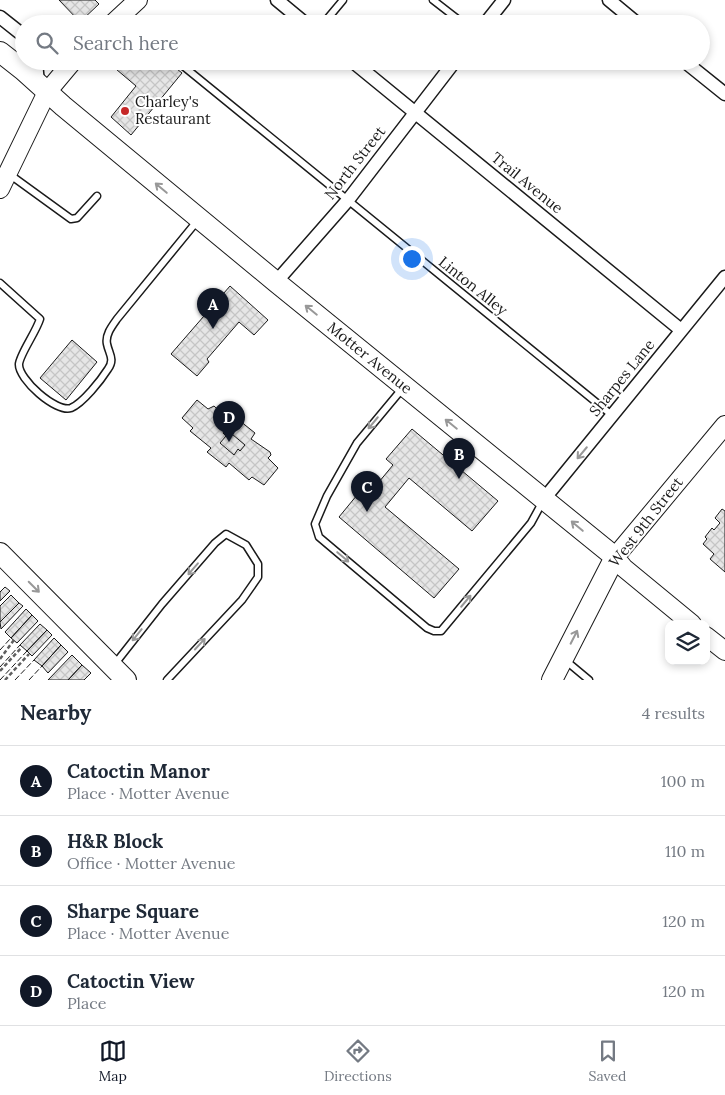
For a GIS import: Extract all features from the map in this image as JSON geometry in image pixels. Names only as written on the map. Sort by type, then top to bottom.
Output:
[{"type":"main road","points":[[124,15],[138,0]]},
{"type":"main road","name":"Motter Avenue","points":[[0,52],[15,65]]},
{"type":"main road","name":"Motter Avenue","points":[[22,70],[199,219],[615,557],[624,568],[687,620]]},
{"type":"main road","points":[[0,189],[43,88],[64,70]]},
{"type":"main road","name":"West 9th Street","points":[[552,680],[615,557],[725,425]]},
{"type":"main road","points":[[0,553],[119,673]]},
{"type":"main road","points":[[710,639],[725,651]]},
{"type":"street","points":[[277,0],[295,15]]},
{"type":"street","points":[[492,15],[504,0]]},
{"type":"street","points":[[609,0],[627,15]]},
{"type":"street","points":[[0,17],[15,29]]},
{"type":"street","points":[[38,70],[43,88]]},
{"type":"street","name":"Trail Avenue","points":[[363,70],[681,330]]},
{"type":"street","name":"North Street","points":[[276,282],[348,200],[448,70]]},
{"type":"street","points":[[695,70],[725,94]]},
{"type":"street","name":"Sharpes Lane","points":[[544,499],[725,277]]},
{"type":"lane","points":[[330,15],[343,0]]},
{"type":"lane","points":[[433,0],[452,15]]},
{"type":"lane","name":"Linton Alley","points":[[188,70],[613,416]]},
{"type":"lane","points":[[8,173],[71,219],[77,218],[97,196]]},
{"type":"lane","points":[[0,282],[40,319],[37,330],[21,357],[19,365],[22,372],[34,388],[52,402],[65,409],[72,407],[84,398],[109,367],[112,358],[107,343],[109,332],[117,319],[199,219]]},
{"type":"lane","points":[[405,386],[357,443],[327,496],[314,524],[319,537],[427,628],[434,631],[441,630],[531,523],[544,499]]},
{"type":"lane","points":[[119,673],[162,604],[226,534],[246,544],[258,564],[258,577],[242,600],[167,680]]},
{"type":"lane","points":[[563,659],[589,680]]},
{"type":"path","points":[[0,659],[14,640]]},
{"type":"path","points":[[0,671],[22,647]]},
{"type":"path","points":[[4,680],[29,654]]},
{"type":"building","points":[[59,0],[95,0],[99,4],[87,15],[73,15]]},
{"type":"building","points":[[117,70],[178,70],[182,73],[131,135],[111,117],[136,86]]},
{"type":"building","points":[[230,286],[268,320],[254,335],[239,322],[207,359],[209,362],[197,376],[171,354]]},
{"type":"building","points":[[72,340],[97,362],[66,400],[40,378]]},
{"type":"building","points":[[197,400],[208,409],[214,406],[230,421],[235,417],[255,433],[251,439],[270,452],[271,455],[268,458],[278,468],[264,485],[252,477],[249,480],[229,463],[226,467],[207,452],[211,448],[190,431],[193,428],[182,418]]},
{"type":"building","points":[[226,429],[245,445],[240,451],[238,449],[234,455],[220,443],[226,436],[223,433]]},
{"type":"building","points":[[412,429],[498,501],[472,531],[409,478],[385,507],[459,569],[434,598],[339,517],[362,489],[369,494],[393,465],[386,459]]},
{"type":"building","points":[[722,509],[725,511],[725,572],[710,559],[714,554],[703,544],[707,539],[705,537],[712,528],[714,530],[720,523],[715,518]]},
{"type":"building","points":[[5,587],[10,591],[0,601],[0,592]]},
{"type":"building","points":[[11,595],[19,603],[0,622],[0,606]]},
{"type":"building","points":[[19,603],[23,606],[1,629],[0,622]]},
{"type":"building","points":[[26,609],[32,615],[11,638],[5,632]]},
{"type":"building","points":[[32,615],[38,621],[17,643],[11,638]]},
{"type":"building","points":[[40,624],[47,630],[27,651],[20,645]]},
{"type":"building","points":[[47,630],[52,635],[32,656],[27,651]]},
{"type":"building","points":[[54,638],[61,645],[42,666],[34,660]]},
{"type":"building","points":[[61,645],[68,652],[48,673],[42,666]]},
{"type":"building","points":[[72,655],[82,665],[68,680],[48,680]]},
{"type":"building","points":[[82,665],[91,673],[84,680],[68,680]]},
{"type":"fence","points":[[0,650],[11,638]]},
{"type":"fence","points":[[0,667],[20,645]]},
{"type":"fence","points":[[0,680],[27,651]]},
{"type":"fence","points":[[15,680],[34,660]]},
{"type":"fence","points":[[29,680],[42,666]]},
{"type":"place","name":"Charley's Restaurant","points":[[125,111]]},
{"type":"place","name":"Catoctin Manor","points":[[213,329]]},
{"type":"place","name":"Catoctin View","points":[[229,442]]},
{"type":"place","name":"H&R Block","points":[[459,479]]},
{"type":"place","name":"Sharpe Square","points":[[367,512]]}]
